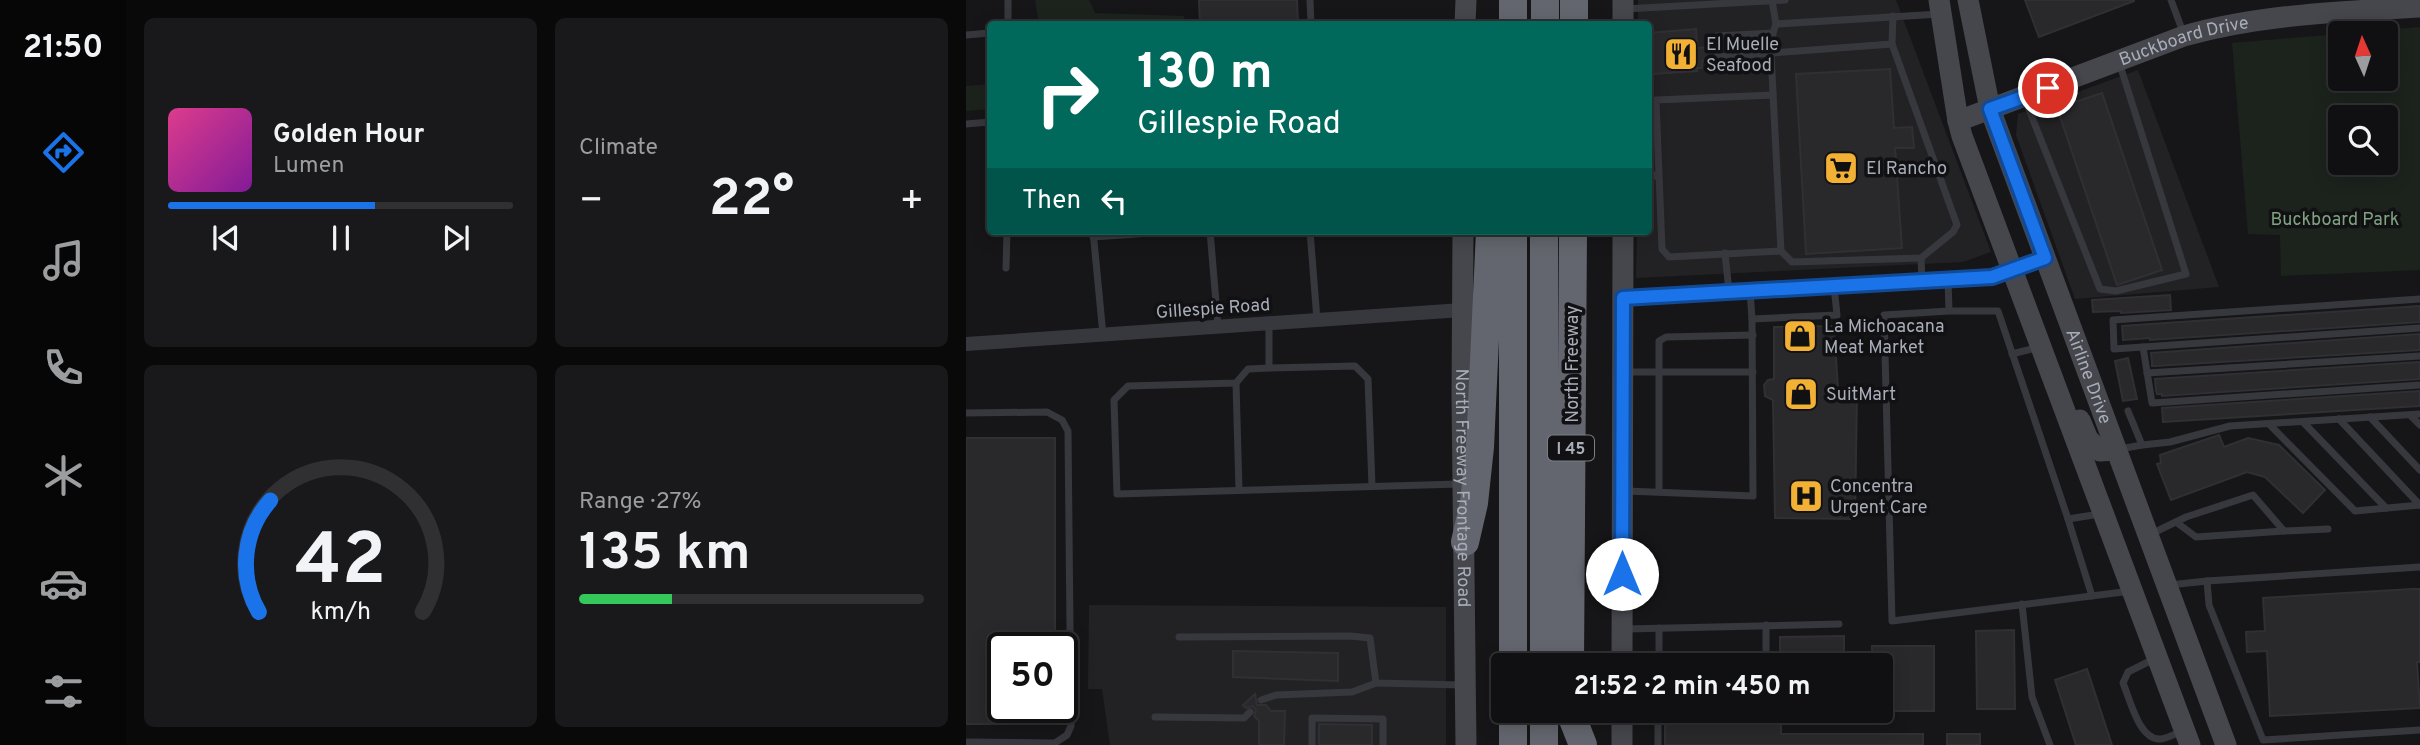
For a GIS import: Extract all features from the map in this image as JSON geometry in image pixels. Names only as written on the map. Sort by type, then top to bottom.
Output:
[{"type":"highway","points":[[1513,0],[1513,21]]},
{"type":"highway","points":[[1545,0],[1545,21]]},
{"type":"highway","points":[[1574,0],[1574,21]]},
{"type":"highway","points":[[1465,542],[1474,503],[1480,447],[1490,235]]},
{"type":"highway","points":[[1513,235],[1513,653]]},
{"type":"highway","name":"North Freeway","points":[[1544,235],[1544,653]]},
{"type":"highway","name":"North Freeway","points":[[1570,653],[1573,235]]},
{"type":"highway","points":[[1513,723],[1513,745]]},
{"type":"highway","points":[[1544,745],[1555,723]]},
{"type":"highway","points":[[1564,723],[1570,745]]},
{"type":"highway","points":[[1569,723],[1583,745]]},
{"type":"main road","points":[[1465,21],[1466,0]]},
{"type":"main road","name":"Airline Drive","points":[[1968,0],[1990,109],[2226,745]]},
{"type":"main road","name":"Airline Drive","points":[[1940,7],[1958,121],[2187,738]]},
{"type":"main road","name":"Buckboard Drive","points":[[1958,121],[2184,36],[2222,25],[2279,17],[2323,7],[2420,7]]},
{"type":"main road","name":"North Freeway Frontage Road","points":[[1463,235],[1466,745]]},
{"type":"main road","points":[[1622,653],[1623,235]]},
{"type":"main road","points":[[2063,406],[2078,415],[2088,439],[2100,451],[2116,450]]},
{"type":"main road","points":[[2116,550],[2148,536]]},
{"type":"main road","points":[[1622,723],[1622,745]]},
{"type":"street","points":[[1623,298],[1992,277],[2045,258]]},
{"type":"street","name":"Gillespie Road","points":[[966,344],[1462,310]]},
{"type":"lane","points":[[1008,0],[1008,21]]},
{"type":"lane","points":[[1310,0],[1311,21]]},
{"type":"lane","points":[[1772,0],[1776,24],[1771,53],[1781,251],[1792,262],[1921,258],[1953,232],[1957,225],[1892,44],[1893,16]]},
{"type":"lane","points":[[1623,11],[1785,0]]},
{"type":"lane","points":[[2171,0],[2184,36]]},
{"type":"lane","points":[[1776,24],[1893,16],[1940,7]]},
{"type":"lane","points":[[966,35],[987,33]]},
{"type":"lane","points":[[1773,33],[1717,36],[1718,57],[1892,44]]},
{"type":"lane","points":[[2024,97],[2100,289],[2116,291],[2186,274],[2119,62]]},
{"type":"lane","points":[[1773,94],[1656,100],[1658,177],[1662,249],[1669,257],[1781,251]]},
{"type":"lane","points":[[966,124],[987,122]]},
{"type":"lane","points":[[1652,174],[1658,177]]},
{"type":"lane","points":[[1652,181],[1658,177]]},
{"type":"lane","points":[[1006,268],[1007,235]]},
{"type":"lane","points":[[1093,235],[1103,335]]},
{"type":"lane","points":[[1210,235],[1218,327]]},
{"type":"lane","points":[[1310,235],[1317,320]]},
{"type":"lane","points":[[1725,253],[1729,292]]},
{"type":"lane","points":[[1921,258],[1922,281]]},
{"type":"lane","points":[[1948,279],[1948,311]]},
{"type":"lane","points":[[1752,319],[1837,315],[1834,286]]},
{"type":"lane","points":[[1622,491],[1753,496],[1753,335],[1749,291]]},
{"type":"lane","points":[[2420,299],[2113,320],[2115,349],[2420,328]]},
{"type":"lane","points":[[2092,596],[1998,312],[1948,311],[1884,315],[1892,621],[2092,596],[2131,590]]},
{"type":"lane","points":[[1269,323],[1269,368]]},
{"type":"lane","points":[[1659,492],[1659,341],[1661,338],[1753,335]]},
{"type":"lane","points":[[2012,354],[2041,346]]},
{"type":"lane","points":[[2143,347],[2152,403],[2420,385]]},
{"type":"lane","points":[[2147,373],[2420,356]]},
{"type":"lane","points":[[1239,490],[1236,383],[1248,369],[1269,368],[1355,366],[1368,379],[1372,486]]},
{"type":"lane","points":[[1623,372],[1753,372]]},
{"type":"lane","points":[[1236,383],[1128,386],[1114,400],[1117,494],[1463,484]]},
{"type":"lane","points":[[2128,411],[2142,444]]},
{"type":"lane","points":[[966,413],[1047,412],[1062,420],[1068,432],[1071,726],[1063,738],[1055,743],[966,742]]},
{"type":"lane","points":[[2116,450],[2142,444],[2170,442],[2230,426],[2420,414]]},
{"type":"lane","points":[[2410,415],[2420,425]]},
{"type":"lane","points":[[2370,417],[2420,470]]},
{"type":"lane","points":[[2339,419],[2420,505]]},
{"type":"lane","points":[[2303,422],[2386,508]]},
{"type":"lane","points":[[2270,424],[2356,511],[2420,505]]},
{"type":"lane","points":[[2148,536],[2176,522],[2253,495],[2284,531]]},
{"type":"lane","points":[[2068,519],[2103,514]]},
{"type":"lane","points":[[2176,522],[2196,537],[2328,529]]},
{"type":"lane","points":[[2166,586],[2420,567]]},
{"type":"lane","points":[[2207,581],[2209,605],[2263,740],[2420,730]]},
{"type":"lane","points":[[2022,604],[2032,697],[2050,745]]},
{"type":"lane","points":[[1622,629],[1839,624]]},
{"type":"lane","points":[[1766,625],[1766,653]]},
{"type":"lane","points":[[1659,628],[1659,653]]},
{"type":"lane","points":[[1179,637],[1370,638],[1376,683]]},
{"type":"lane","points":[[2157,658],[2128,672],[2123,683],[2142,730],[2151,738],[2187,738]]},
{"type":"lane","points":[[1261,700],[1276,695],[1352,692],[1376,683],[1466,685]]},
{"type":"lane","points":[[1155,717],[1244,718],[1250,712]]},
{"type":"lane","points":[[1312,745],[1312,718],[1383,719],[1383,745]]},
{"type":"lane","points":[[1658,723],[1658,745]]},
{"type":"shaded area","points":[[1638,0],[1896,0],[1991,252],[1963,262],[1636,278],[1637,235],[1652,235],[1652,21],[1638,21]]},
{"type":"shaded area","points":[[2138,70],[2219,287],[2075,299],[2016,135],[2018,114]]},
{"type":"shaded area","points":[[1089,605],[1446,607],[1446,745],[1110,745],[1102,689],[1088,689]]},
{"type":"green space","points":[[1035,0],[1089,0],[1095,13],[1184,16],[1185,21],[1038,21]]},
{"type":"green space","name":"Buckboard Park","points":[[2420,27],[2420,270],[2281,276],[2280,235],[2248,234],[2232,43],[2328,35],[2328,91],[2398,91],[2398,29]]},
{"type":"green space","points":[[987,84],[987,109],[966,111],[966,86]]},
{"type":"building","points":[[1199,0],[1297,0],[1298,21],[1200,21]]},
{"type":"building","points":[[2025,0],[2134,0],[2134,1],[2039,37]]},
{"type":"building","name":"El Muelle Seafood","points":[[1696,29],[1697,48],[1711,47],[1712,60],[1702,61],[1702,68],[1697,68],[1697,71],[1652,74],[1652,33]]},
{"type":"building","points":[[1890,69],[1894,128],[1912,127],[1914,148],[1895,148],[1902,248],[1806,254],[1796,74]]},
{"type":"building","points":[[2102,93],[2162,270],[2117,285],[2057,108]]},
{"type":"building","points":[[2170,295],[2171,310],[2093,312],[2092,300]]},
{"type":"building","points":[[2420,306],[2420,322],[2123,340],[2122,326]]},
{"type":"building","points":[[1834,326],[1838,389],[1857,391],[1855,519],[1775,518],[1773,400],[1765,396],[1764,385],[1768,380],[1774,379],[1774,327]]},
{"type":"building","points":[[2420,334],[2420,350],[2152,366],[2151,353]]},
{"type":"building","points":[[2128,358],[2137,399],[2123,401],[2115,361]]},
{"type":"building","points":[[2420,362],[2420,379],[2162,396],[2157,394],[2155,379]]},
{"type":"building","points":[[2420,391],[2420,406],[2163,422],[2162,408]]},
{"type":"building","points":[[2219,435],[2224,447],[2248,438],[2279,445],[2325,490],[2303,513],[2265,477],[2247,472],[2171,500],[2157,464],[2161,463],[2160,455]]},
{"type":"building","points":[[966,438],[1055,438],[1055,632],[987,632],[987,723],[1055,724],[966,724]]},
{"type":"building","points":[[2420,589],[2420,662],[2417,662],[2420,708],[2270,716],[2267,651],[2247,652],[2246,632],[2265,631],[2263,598]]},
{"type":"building","points":[[2014,630],[2015,709],[1977,709],[1976,631]]},
{"type":"building","points":[[1844,636],[1844,653],[1780,653],[1780,637]]},
{"type":"building","points":[[1872,646],[1934,646],[1934,711],[1893,711],[1893,653],[1872,653]]},
{"type":"building","points":[[1233,651],[1338,653],[1338,681],[1233,677]]},
{"type":"building","points":[[1678,652],[1740,652],[1740,653]]},
{"type":"building","points":[[2087,669],[2112,745],[2076,745],[2055,680]]},
{"type":"building","points":[[1255,694],[1257,705],[1266,705],[1271,711],[1285,711],[1284,745],[1259,745],[1259,721],[1254,716],[1256,710],[1252,706],[1246,708],[1243,705]]},
{"type":"building","points":[[1665,723],[1781,723],[1781,734],[1923,734],[1923,745],[1665,745]]},
{"type":"building","points":[[1319,724],[1372,725],[1372,745],[1319,745]]},
{"type":"building","points":[[1947,734],[1980,734],[1980,745],[1947,745]]},
{"type":"place","name":"El Muelle Seafood","points":[[1681,54]]},
{"type":"place","name":"El Rancho","points":[[1841,168]]},
{"type":"place","name":"La Michoacana Meat Market","points":[[1800,336]]},
{"type":"place","name":"SuitMart","points":[[1801,394]]},
{"type":"place","name":"Concentra Urgent Care","points":[[1806,496]]},
{"type":"route","points":[[1622,574],[1623,298],[1992,277],[2045,258],[1990,109],[2048,88]]}]
